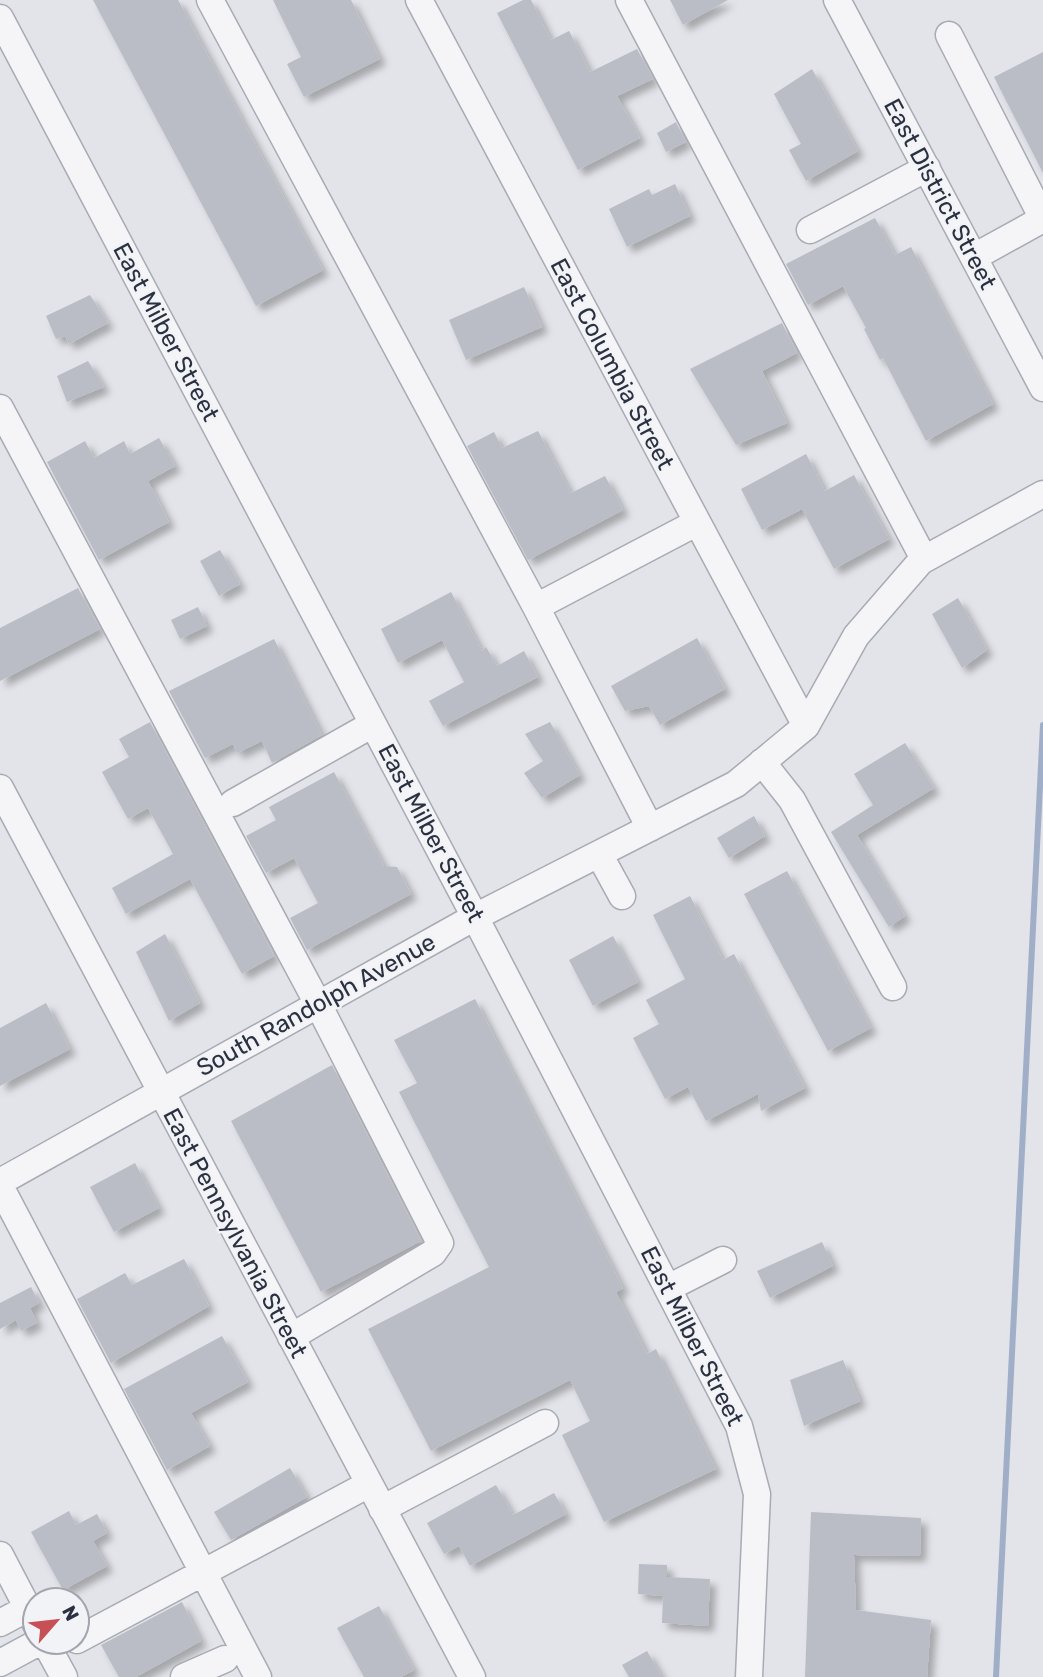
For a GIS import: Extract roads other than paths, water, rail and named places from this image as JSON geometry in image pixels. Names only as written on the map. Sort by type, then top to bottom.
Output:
[{"type":"street","points":[[210,0],[536,607],[650,828]]},
{"type":"street","name":"East Columbia Street","points":[[419,0],[806,726]]},
{"type":"street","points":[[629,0],[924,559]]},
{"type":"street","name":"East District Street","points":[[837,0],[1043,388]]},
{"type":"street","name":"East Milber Street","points":[[0,18],[475,917],[739,1426],[757,1494],[750,1677]]},
{"type":"street","points":[[949,35],[1043,219],[974,257]]},
{"type":"street","points":[[810,230],[927,169]]},
{"type":"street","points":[[0,408],[318,1004],[440,1243],[433,1253],[291,1337]]},
{"type":"street","name":"South Randolph Avenue","points":[[0,1184],[159,1091],[475,917],[736,784],[806,726],[856,636],[924,559],[1043,494]]},
{"type":"street","points":[[536,607],[696,523]]},
{"type":"street","points":[[233,803],[373,724]]},
{"type":"street","points":[[762,762],[792,800],[893,987]]},
{"type":"street","name":"East Pennsylvania Street","points":[[4,803],[472,1677]]},
{"type":"street","points":[[599,854],[622,896]]},
{"type":"street","points":[[0,1184],[258,1677]]},
{"type":"street","points":[[668,1288],[723,1260]]},
{"type":"street","points":[[382,1509],[545,1423]]},
{"type":"street","points":[[91,1632],[369,1484]]},
{"type":"street","points":[[2,1562],[21,1596]]},
{"type":"street","points":[[0,1623],[21,1618]]},
{"type":"street","points":[[0,1663],[21,1656]]},
{"type":"street","points":[[56,1656],[64,1677]]},
{"type":"street","points":[[184,1677],[225,1659]]},
{"type":"waterway","points":[[996,1677],[1043,725]]}]
